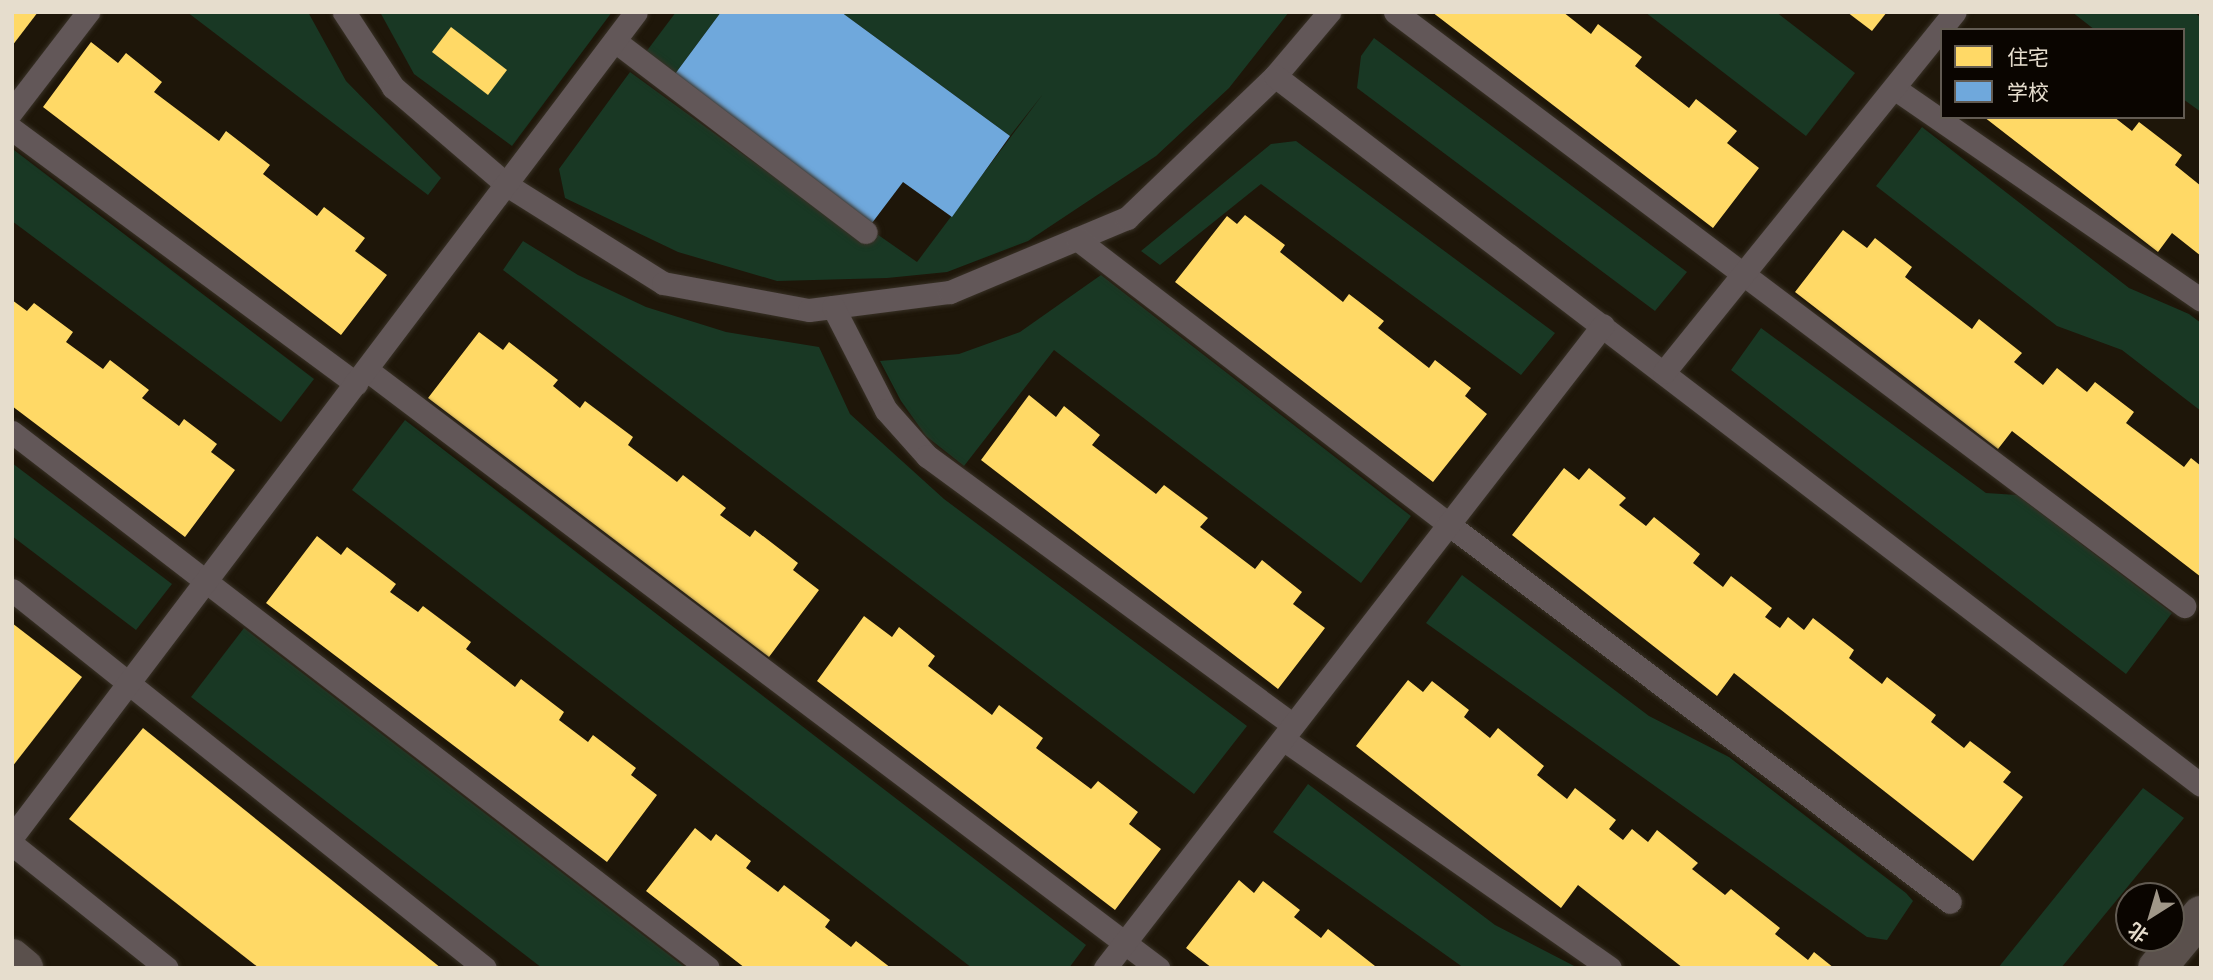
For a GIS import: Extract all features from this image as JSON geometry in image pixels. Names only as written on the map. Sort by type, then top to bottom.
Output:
[{"type":"main road","points":[[2157,968],[2201,915]]},
{"type":"main road","points":[[12,958],[24,968]]},
{"type":"lane","points":[[12,111],[88,12]]},
{"type":"lane","points":[[344,12],[393,87],[507,185],[663,283],[809,310],[950,292],[1127,218],[1275,76],[1329,12]]},
{"type":"lane","points":[[12,837],[636,12]]},
{"type":"lane","points":[[1395,12],[2184,606]]},
{"type":"lane","points":[[1942,28],[1955,12]]},
{"type":"lane","points":[[1664,372],[1940,31]]},
{"type":"lane","points":[[615,41],[866,232]]},
{"type":"lane","points":[[1275,76],[2201,785]]},
{"type":"lane","points":[[1894,88],[2201,300]]},
{"type":"lane","points":[[12,129],[361,377],[1158,968]]},
{"type":"lane","points":[[1077,239],[1448,524],[1950,902]]},
{"type":"lane","points":[[833,307],[886,410],[927,456],[1288,732],[1610,968]]},
{"type":"lane","points":[[1105,968],[1603,325]]},
{"type":"lane","points":[[12,432],[708,968]]},
{"type":"lane","points":[[12,590],[485,968]]},
{"type":"lane","points":[[12,844],[167,968]]},
{"type":"green space","points":[[187,12],[308,12],[346,81],[441,178],[428,195]]},
{"type":"green space","points":[[380,12],[612,12],[512,146],[414,74]]},
{"type":"green space","points":[[676,12],[721,12],[675,74],[646,52]]},
{"type":"green space","points":[[841,12],[1289,12],[1229,88],[1156,156],[1028,241],[947,272],[887,278],[777,281],[678,252],[565,198],[559,169],[630,72],[865,243],[874,232],[917,262],[1043,94],[1010,136]]},
{"type":"green space","points":[[1645,12],[1776,12],[1855,73],[1806,136]]},
{"type":"green space","points":[[2072,12],[2194,12],[2201,18],[2201,112],[2185,100],[2185,28],[2092,28]]},
{"type":"green space","points":[[1374,38],[1687,272],[1655,311],[1357,88],[1361,56]]},
{"type":"green space","points":[[1922,127],[2129,288],[2189,314],[2201,323],[2201,411],[2122,350],[2057,326],[1876,186]]},
{"type":"green space","points":[[1296,141],[1555,333],[1521,375],[1261,184],[1160,265],[1141,251],[1271,144]]},
{"type":"green space","points":[[14,150],[314,379],[281,422],[12,221]]},
{"type":"green space","points":[[523,241],[578,275],[646,307],[726,332],[819,347],[850,414],[944,499],[1247,726],[1194,794],[503,270]]},
{"type":"green space","points":[[1101,275],[1411,516],[1361,583],[1054,350],[964,466],[926,436],[901,401],[880,361],[959,354],[1020,332]]},
{"type":"green space","points":[[1761,328],[1986,493],[2017,495],[2172,613],[2126,674],[1731,370]]},
{"type":"green space","points":[[405,420],[1086,945],[1069,968],[972,968],[352,490]]},
{"type":"green space","points":[[12,463],[172,584],[136,630],[12,536]]},
{"type":"green space","points":[[1462,575],[1649,716],[1729,757],[1906,893],[1913,901],[1887,940],[1867,937],[1426,623]]},
{"type":"green space","points":[[244,628],[686,968],[542,968],[191,697]]},
{"type":"green space","points":[[1308,784],[1495,925],[1578,968],[1464,968],[1273,832]]},
{"type":"green space","points":[[2143,788],[2184,818],[2132,882],[2115,882],[2115,902],[2061,968],[1998,968]]},
{"type":"building: 住宅","points":[[12,12],[38,12],[12,46]]},
{"type":"building: 住宅","points":[[1432,12],[1563,12],[1591,34],[1598,24],[1642,57],[1635,66],[1689,108],[1696,99],[1737,131],[1727,143],[1759,168],[1713,228]]},
{"type":"building: 住宅","points":[[1847,12],[1887,12],[1872,31]]},
{"type":"building: 住宅","points":[[451,27],[507,70],[488,95],[432,52]]},
{"type":"building: 住宅","points":[[91,42],[118,63],[126,53],[162,82],[154,92],[219,141],[226,131],[270,165],[263,174],[317,216],[324,207],[365,238],[355,251],[387,275],[341,335],[43,107]]},
{"type":"building: 住宅","points":[[1987,119],[2117,119],[2132,131],[2139,122],[2182,155],[2175,165],[2201,186],[2201,256],[2172,233],[2158,252]]},
{"type":"building: 住宅","points":[[1245,215],[1285,245],[1280,252],[1343,302],[1349,294],[1384,321],[1378,328],[1429,368],[1435,360],[1471,388],[1465,396],[1487,414],[1433,482],[1175,282],[1227,216],[1237,224]]},
{"type":"building: 住宅","points":[[1843,230],[1867,248],[1875,238],[1912,267],[1905,277],[1972,329],[1979,319],[2022,353],[2014,362],[2043,385],[2057,368],[2087,392],[2095,382],[2134,412],[2126,423],[2184,467],[2191,458],[2201,466],[2201,577],[2012,431],[1998,449],[1795,292]]},
{"type":"building: 住宅","points":[[12,300],[27,311],[34,303],[73,332],[66,342],[103,369],[110,360],[149,390],[142,398],[179,426],[184,419],[217,444],[211,452],[235,470],[185,537],[12,406]]},
{"type":"building: 住宅","points":[[479,332],[503,350],[509,342],[558,380],[553,386],[580,408],[585,401],[633,437],[628,445],[677,482],[683,475],[726,508],[720,515],[750,537],[755,530],[798,563],[793,570],[819,590],[769,657],[428,398]]},
{"type":"building: 住宅","points":[[1029,395],[1056,417],[1064,406],[1100,435],[1092,445],[1156,494],[1164,485],[1208,518],[1200,527],[1255,569],[1262,560],[1302,592],[1293,604],[1325,628],[1278,689],[981,460]]},
{"type":"building: 住宅","points":[[1564,468],[1579,480],[1589,468],[1626,498],[1619,505],[1646,526],[1654,517],[1700,554],[1693,563],[1723,587],[1731,576],[1772,608],[1765,617],[1780,628],[1788,617],[1804,630],[1813,618],[1854,650],[1849,658],[1882,684],[1887,677],[1936,715],[1931,722],[1964,748],[1970,741],[2011,772],[2003,782],[2023,797],[1973,861],[1734,673],[1717,696],[1512,535]]},
{"type":"building: 住宅","points":[[317,536],[341,555],[347,547],[396,584],[390,592],[418,612],[423,606],[471,642],[466,649],[515,687],[521,679],[564,712],[559,720],[588,742],[593,735],[636,768],[631,775],[657,795],[607,862],[266,603]]},
{"type":"building: 住宅","points":[[864,616],[892,637],[899,627],[935,656],[928,666],[992,715],[999,705],[1043,738],[1036,748],[1091,789],[1098,781],[1138,812],[1129,824],[1161,849],[1115,910],[817,681]]},
{"type":"building: 住宅","points":[[12,623],[82,677],[12,767]]},
{"type":"building: 住宅","points":[[1408,680],[1423,692],[1432,681],[1469,710],[1464,717],[1490,738],[1498,728],[1544,766],[1537,775],[1567,799],[1575,788],[1616,820],[1609,829],[1623,840],[1632,829],[1648,842],[1657,830],[1698,863],[1692,869],[1725,895],[1731,889],[1780,928],[1775,934],[1808,960],[1814,952],[1834,968],[1683,968],[1578,885],[1561,908],[1356,746]]},
{"type":"building: 住宅","points":[[143,728],[441,968],[259,968],[69,819]]},
{"type":"building: 住宅","points":[[695,828],[711,841],[716,834],[751,861],[746,868],[778,892],[784,885],[830,920],[825,927],[851,947],[856,941],[891,968],[745,968],[646,891]]},
{"type":"building: 住宅","points":[[1239,880],[1254,893],[1263,881],[1300,910],[1294,917],[1321,938],[1328,929],[1375,966],[1212,968],[1186,948]]},
{"type":"building: 学校","points":[[721,12],[841,12],[1010,136],[952,217],[903,182],[872,223],[675,74]]}]
